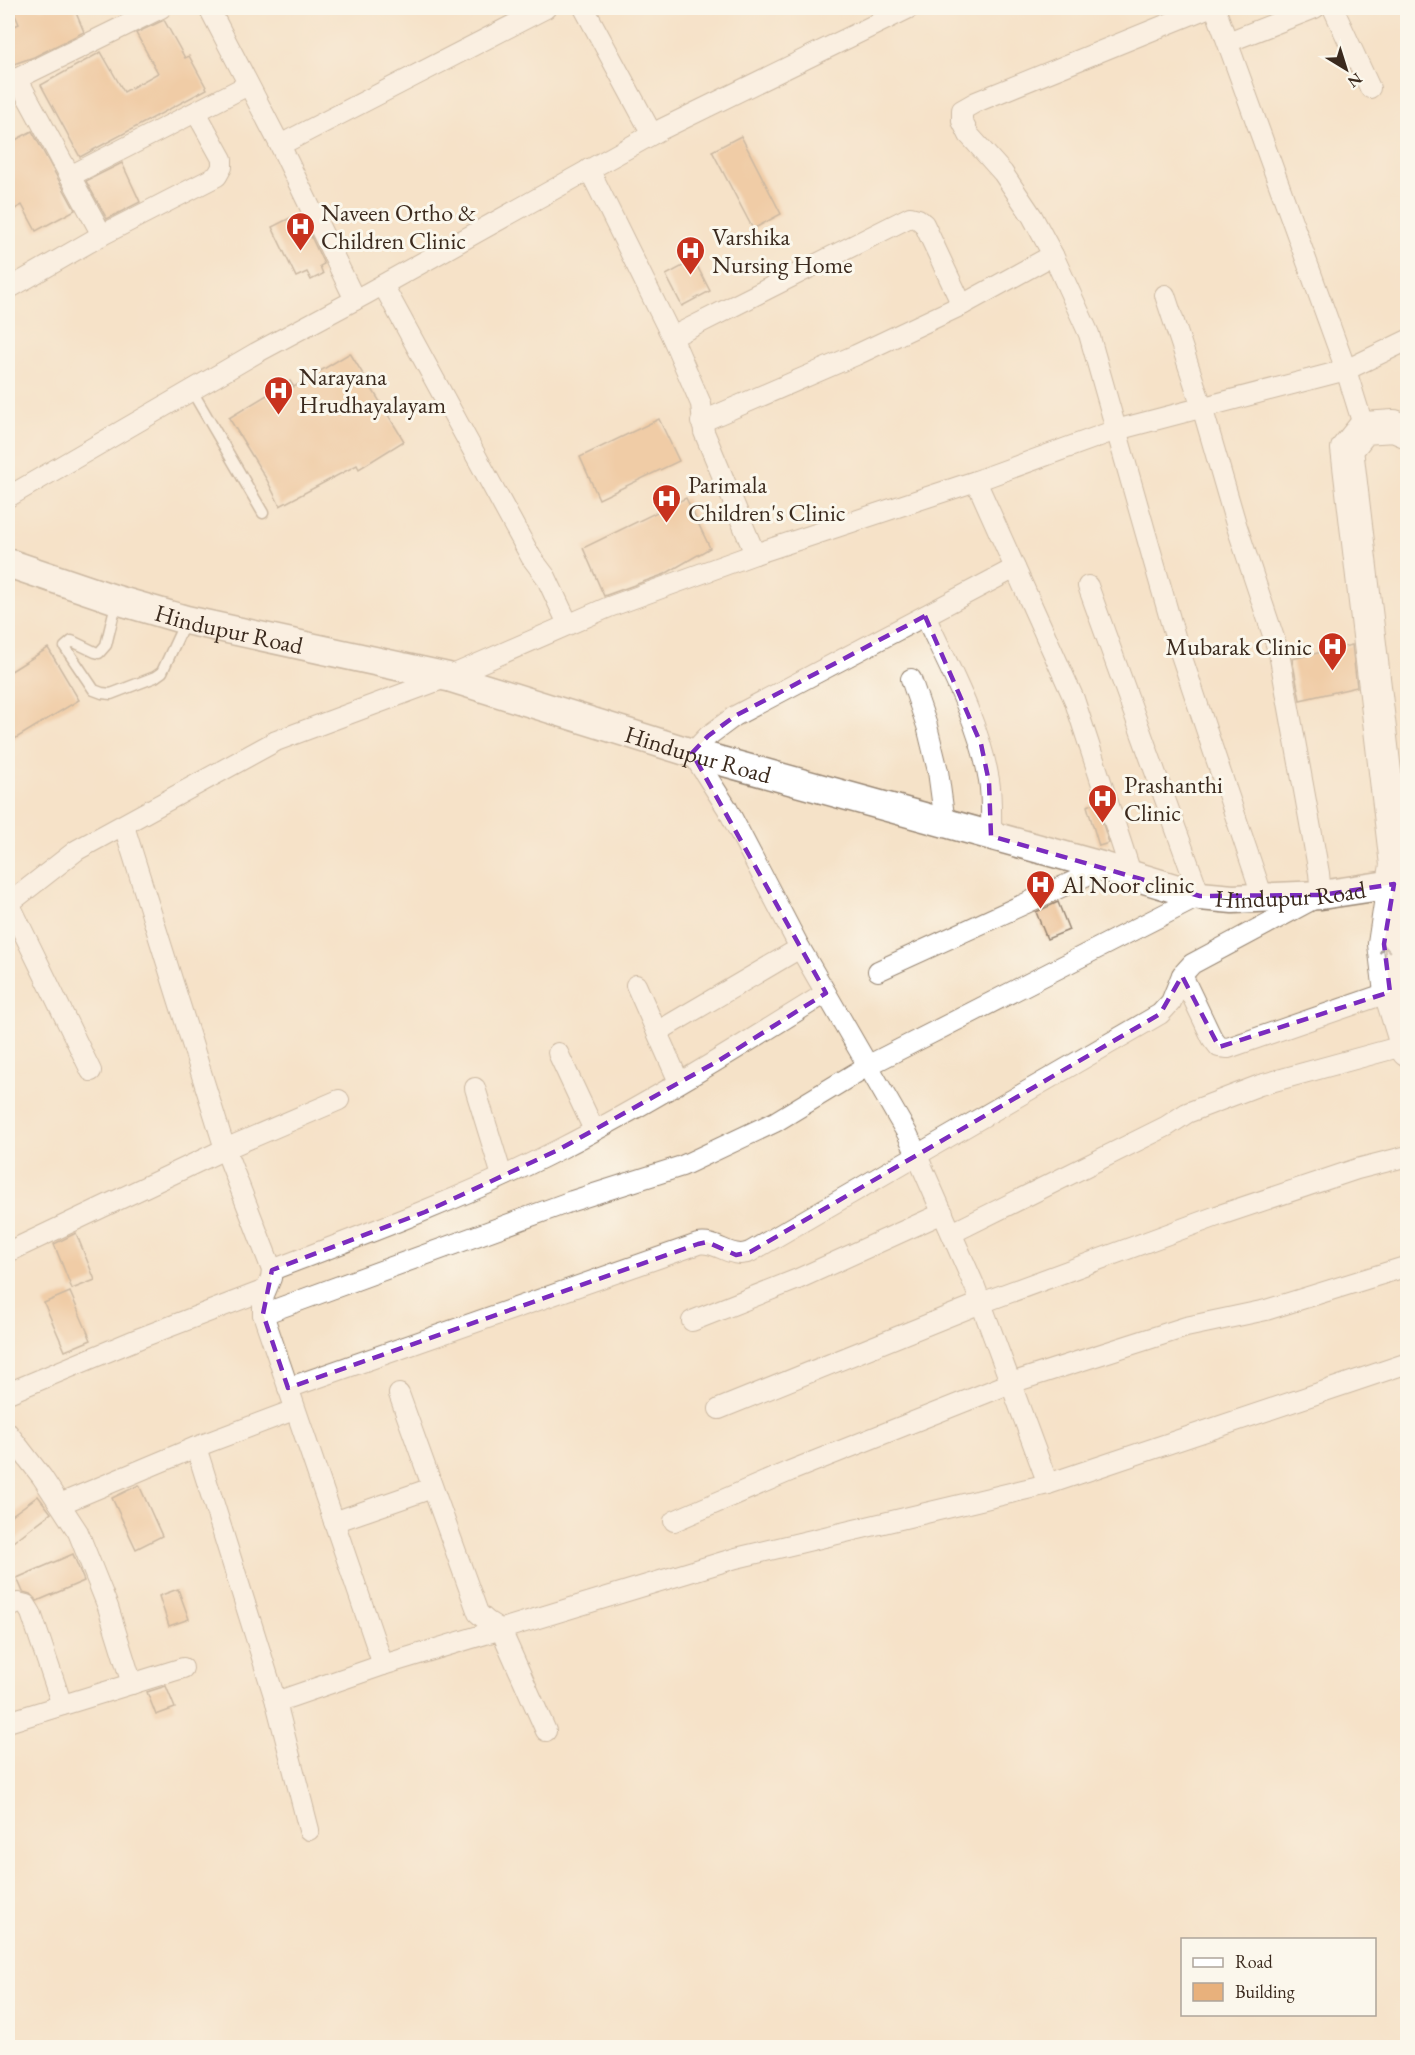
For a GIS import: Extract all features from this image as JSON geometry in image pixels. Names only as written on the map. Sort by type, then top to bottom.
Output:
[{"type":"main road","points":[[1364,428],[1394,426],[1407,432]]},
{"type":"main road","name":"Hindupur Road","points":[[1364,428],[1347,449],[1396,865],[1391,898]]},
{"type":"main road","points":[[1391,898],[1407,944]]},
{"type":"main road","points":[[1391,898],[1384,944],[1390,992],[1407,1048]]},
{"type":"street","points":[[102,235],[70,176],[12,80],[161,8]]},
{"type":"street","points":[[208,8],[280,145],[355,300]]},
{"type":"street","points":[[280,145],[546,8]]},
{"type":"street","points":[[584,8],[652,134]]},
{"type":"street","points":[[8,497],[256,353],[383,285],[652,134],[909,8]]},
{"type":"street","points":[[1207,8],[976,102],[962,110],[962,121],[969,135],[1003,173],[1032,216],[1053,255],[1089,334],[1176,640],[1263,898]]},
{"type":"street","points":[[1215,8],[1346,370],[1364,428]]},
{"type":"street","points":[[1228,42],[1315,8]]},
{"type":"street","points":[[1333,8],[1370,88]]},
{"type":"street","points":[[70,176],[248,85]]},
{"type":"street","points":[[9,285],[217,176],[222,167],[222,159],[196,112]]},
{"type":"street","points":[[589,170],[672,337],[701,404],[703,413],[701,422],[755,554]]},
{"type":"street","points":[[672,337],[910,217],[924,224],[962,305]]},
{"type":"street","points":[[701,422],[856,355],[962,305],[1053,255]]},
{"type":"street","points":[[383,285],[531,557],[546,577],[568,624]]},
{"type":"street","points":[[288,1388],[698,1244],[706,1242],[736,1255],[744,1255],[1160,1014],[1171,1002],[1182,975],[1192,964],[1322,896],[1320,873],[1279,653],[1236,524],[1202,407],[1165,295]]},
{"type":"street","points":[[91,1071],[8,903],[77,850],[276,741],[448,677],[609,606],[755,554],[976,481],[1116,430],[1346,370],[1407,340]]},
{"type":"street","points":[[976,481],[1074,699],[1131,876]]},
{"type":"street","name":"Hindupur Road","points":[[8,562],[117,600],[186,620],[448,677],[693,753],[1105,867],[1200,896],[1233,899],[1322,896],[1391,898]]},
{"type":"street","points":[[1015,568],[735,716],[708,736],[693,753],[727,808],[800,948],[908,1135],[981,1303],[1048,1484]]},
{"type":"street","points":[[263,1314],[572,1202],[682,1166],[775,1122],[869,1065],[1200,896],[1088,585]]},
{"type":"street","points":[[925,616],[981,744],[989,782],[992,836]]},
{"type":"street","points":[[911,679],[927,726],[938,771],[945,823]]},
{"type":"street","points":[[124,826],[225,1149],[272,1270],[263,1297],[263,1314],[383,1665]]},
{"type":"street","points":[[878,971],[1105,867]]},
{"type":"street","points":[[657,1032],[800,948]]},
{"type":"street","points":[[1182,975],[1212,1038],[1219,1047],[1228,1048],[1390,992]]},
{"type":"street","points":[[636,985],[679,1082]]},
{"type":"street","points":[[272,1270],[425,1212],[558,1150],[718,1060],[826,993]]},
{"type":"street","points":[[952,1233],[1167,1126],[1186,1113],[1260,1085],[1407,1048]]},
{"type":"street","points":[[558,1053],[594,1130]]},
{"type":"street","points":[[475,1088],[502,1176]]},
{"type":"street","points":[[8,1252],[225,1149],[339,1100]]},
{"type":"street","points":[[719,1409],[981,1303],[1217,1216],[1357,1169],[1407,1156]]},
{"type":"street","points":[[692,1321],[798,1279],[943,1213]]},
{"type":"street","points":[[674,1521],[790,1471],[1011,1383],[1186,1327],[1266,1310],[1407,1266]]},
{"type":"street","points":[[8,1393],[140,1338],[265,1290]]},
{"type":"street","points":[[276,1702],[383,1665],[736,1558],[1048,1484],[1407,1363]]},
{"type":"street","points":[[399,1394],[478,1613],[487,1622],[501,1630],[546,1731]]},
{"type":"street","points":[[60,1504],[196,1447],[294,1410]]},
{"type":"street","points":[[8,1433],[42,1477],[78,1533],[108,1607],[132,1684]]},
{"type":"street","points":[[196,1447],[276,1702],[309,1830]]},
{"type":"street","points":[[334,1522],[432,1488]]},
{"type":"street","points":[[8,1608],[18,1603],[26,1605],[31,1613],[62,1706]]},
{"type":"street","points":[[8,1722],[183,1668]]},
{"type":"lane","points":[[192,391],[263,513]]},
{"type":"lane","points":[[117,600],[103,650],[99,653],[72,641],[65,646],[94,690],[102,693],[111,694],[155,677],[162,672],[186,620]]},
{"type":"highlighted area","points":[[925,616],[981,744],[989,782],[991,836],[1200,896],[1321,895],[1394,884],[1384,944],[1390,992],[1219,1047],[1182,976],[1160,1014],[750,1252],[736,1255],[707,1242],[698,1244],[288,1388],[263,1314],[272,1270],[425,1212],[558,1150],[718,1061],[826,993],[692,753],[708,736],[735,716]]},
{"type":"building","points":[[12,8],[74,8],[84,32],[34,57],[11,65],[8,57],[8,29],[19,24]]},
{"type":"building","points":[[164,20],[185,58],[189,56],[207,89],[80,157],[41,85],[101,52],[124,92],[158,73],[136,33]]},
{"type":"building","points":[[32,131],[75,210],[36,231],[22,205],[8,213],[8,144]]},
{"type":"building","points":[[741,136],[781,214],[753,229],[712,151]]},
{"type":"building","points":[[122,163],[140,202],[107,219],[86,181]]},
{"type":"building","points":[[300,213],[324,264],[320,266],[323,274],[311,280],[307,272],[296,277],[272,227]]},
{"type":"building","points":[[694,260],[710,291],[682,306],[666,275]]},
{"type":"building","points":[[350,353],[404,441],[359,469],[357,465],[280,506],[229,418],[290,381],[294,387]]},
{"type":"building","points":[[659,419],[679,461],[599,499],[580,457]]},
{"type":"building","points":[[686,498],[710,548],[665,574],[604,596],[583,548]]},
{"type":"building","points":[[1352,645],[1357,687],[1300,700],[1292,659]]},
{"type":"building","points":[[48,648],[79,700],[13,740],[8,731],[8,673]]},
{"type":"building","points":[[1096,803],[1109,843],[1099,846],[1087,806]]},
{"type":"building","points":[[1058,902],[1069,930],[1047,939],[1036,912]]},
{"type":"building","points":[[76,1233],[95,1280],[72,1289],[54,1244]]},
{"type":"building","points":[[70,1292],[91,1340],[65,1351],[44,1303]]},
{"type":"building","points":[[139,1485],[162,1536],[136,1549],[112,1498]]},
{"type":"building","points":[[38,1496],[51,1513],[13,1542],[8,1534],[8,1518]]},
{"type":"building","points":[[73,1554],[84,1581],[37,1601],[30,1594],[23,1592],[17,1578]]},
{"type":"building","points":[[178,1589],[189,1619],[169,1626],[159,1596]]},
{"type":"building","points":[[166,1686],[175,1708],[156,1715],[147,1692]]},
{"type":"place","name":"Naveen Ortho & Children Clinic","points":[[300,252]]},
{"type":"place","name":"Varshika Nursing Home","points":[[691,276]]},
{"type":"place","name":"Narayana Hrudhayalayam","points":[[278,416]]},
{"type":"place","name":"Parimala Children's Clinic","points":[[667,524]]},
{"type":"place","name":"Mubarak Clinic","points":[[1333,672]]},
{"type":"place","name":"Prashanthi Clinic","points":[[1103,824]]},
{"type":"place","name":"Al Noor clinic","points":[[1041,910]]}]
